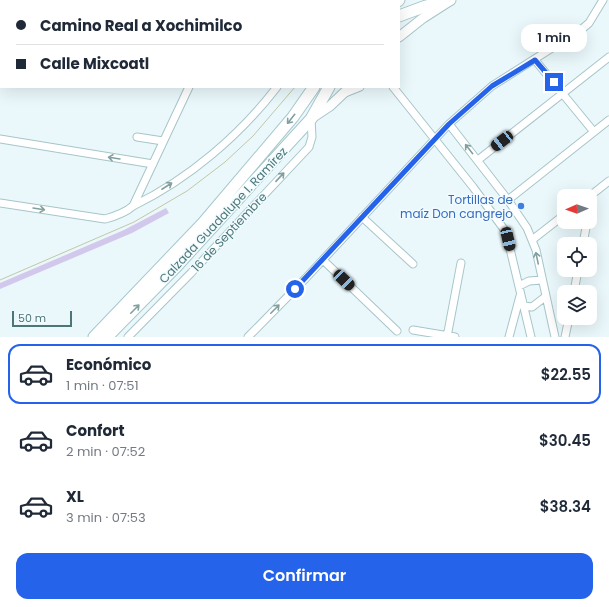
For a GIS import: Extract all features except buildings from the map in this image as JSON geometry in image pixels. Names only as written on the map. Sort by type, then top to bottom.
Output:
[{"type":"main road","points":[[400,16],[426,6],[451,0]]},
{"type":"main road","name":"Calzada Guadalupe I. Ramírez","points":[[94,337],[203,223],[293,117],[313,88]]},
{"type":"main road","name":"Calzada Guadalupe I. Ramírez","points":[[107,337],[175,268],[311,119],[328,88]]},
{"type":"street","points":[[400,37],[423,18],[451,0]]},
{"type":"street","points":[[248,337],[323,260],[434,138],[492,86],[535,60],[589,23],[603,0]]},
{"type":"street","points":[[478,160],[609,57]]},
{"type":"street","points":[[535,60],[594,132]]},
{"type":"street","points":[[134,206],[189,88]]},
{"type":"street","points":[[0,203],[105,219],[117,216],[183,176],[221,148],[262,107],[276,88]]},
{"type":"street","points":[[311,119],[349,88]]},
{"type":"street","points":[[342,95],[358,88]]},
{"type":"street","points":[[395,88],[506,232],[531,337]]},
{"type":"street","name":"16 de Septiembre","points":[[128,337],[191,273],[309,147],[312,137],[311,119]]},
{"type":"street","points":[[508,200],[609,120]]},
{"type":"street","points":[[449,124],[478,160],[527,228],[532,240],[555,337]]},
{"type":"street","points":[[136,137],[163,141]]},
{"type":"street","points":[[0,139],[153,164]]},
{"type":"street","points":[[597,190],[609,181]]},
{"type":"street","points":[[362,216],[413,264]]},
{"type":"street","points":[[532,240],[557,220]]},
{"type":"street","points":[[323,260],[397,331]]},
{"type":"street","points":[[447,336],[461,263]]},
{"type":"street","points":[[519,286],[529,281],[542,280]]},
{"type":"street","points":[[509,337],[521,294]]},
{"type":"street","points":[[524,306],[532,307],[546,297]]},
{"type":"street","points":[[565,337],[568,325]]},
{"type":"street","points":[[414,330],[455,337]]},
{"type":"shaded area","points":[[166,208],[169,213],[132,233],[0,289],[0,283],[124,230]]},
{"type":"tram line","points":[[0,280],[134,222],[187,191],[225,162],[253,136],[294,88]]},
{"type":"place","name":"Tortillas de maíz Don cangrejo","points":[[521,206]]},
{"type":"route","points":[[295,289],[305,280],[434,138],[492,86],[535,60],[554,82]]}]
